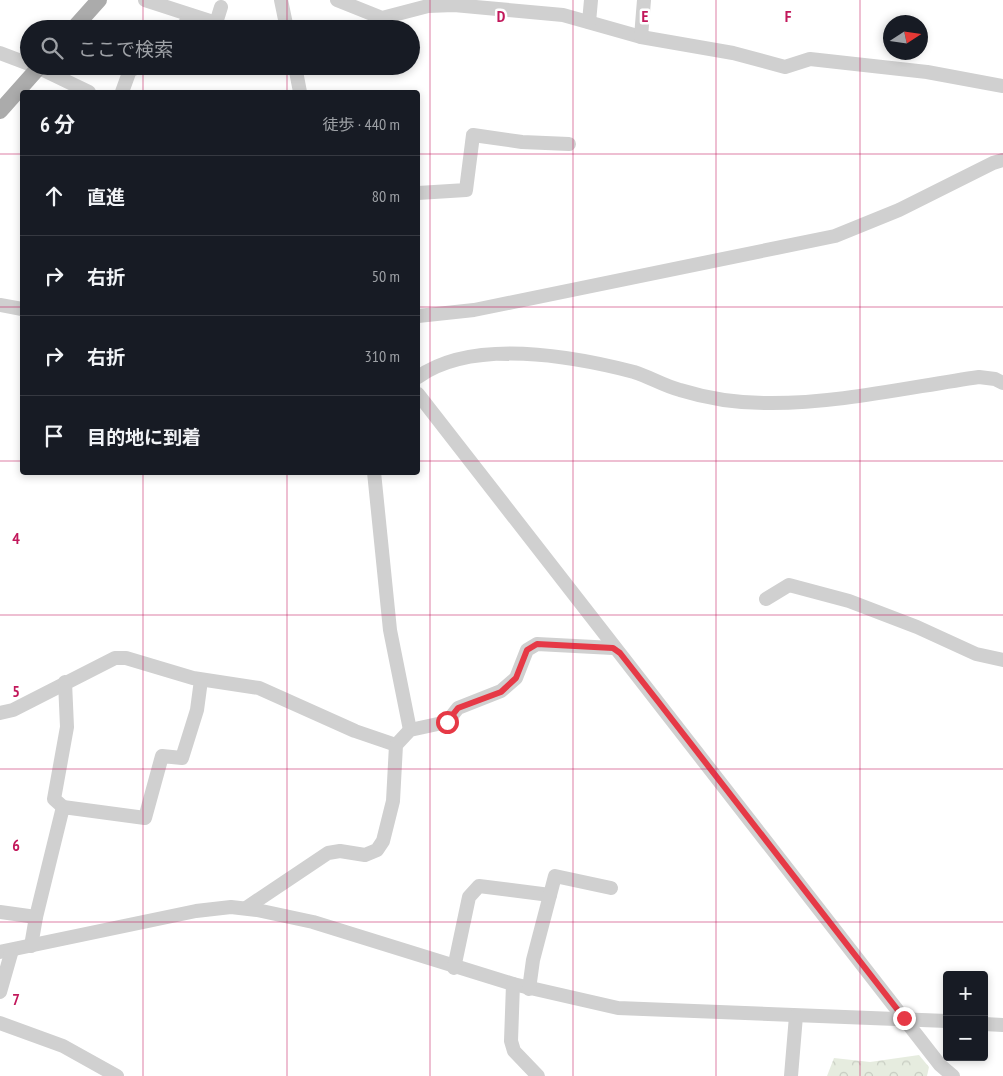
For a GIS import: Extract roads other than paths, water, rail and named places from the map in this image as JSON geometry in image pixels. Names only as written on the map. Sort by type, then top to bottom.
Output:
[{"type":"main road","points":[[81,20],[99,0]]},
{"type":"main road","points":[[0,111],[29,75]]},
{"type":"street","points":[[145,0],[201,20]]},
{"type":"street","points":[[281,0],[285,20]]},
{"type":"street","points":[[336,0],[374,17],[382,18],[403,7],[454,5],[562,15],[641,37],[733,53],[785,67],[810,59],[927,72],[1003,86]]},
{"type":"street","points":[[588,22],[591,0]]},
{"type":"street","points":[[641,37],[644,0]]},
{"type":"street","points":[[217,20],[221,7]]},
{"type":"street","points":[[187,20],[190,15]]},
{"type":"street","points":[[0,54],[20,61]]},
{"type":"street","points":[[54,75],[84,90]]},
{"type":"street","points":[[123,90],[128,75]]},
{"type":"street","points":[[297,75],[300,90]]},
{"type":"street","points":[[420,193],[466,190],[473,135],[522,142],[569,144]]},
{"type":"street","points":[[420,316],[474,310],[835,236],[899,210],[993,163],[1003,160]]},
{"type":"street","points":[[0,305],[20,309]]},
{"type":"street","points":[[420,376],[444,363],[504,353],[551,356],[635,373],[680,390],[766,403],[875,394],[979,377],[995,380],[1003,384]]},
{"type":"street","points":[[420,397],[613,648],[620,653],[660,704],[940,1065],[953,1076]]},
{"type":"street","points":[[374,475],[390,630],[410,730]]},
{"type":"street","points":[[766,599],[788,585],[849,601],[917,627],[976,654],[1003,660]]},
{"type":"street","points":[[246,908],[328,853],[340,851],[365,855],[377,850],[383,841],[393,801],[396,745],[410,730],[447,722],[458,708],[501,692],[516,678],[527,650],[537,644],[613,648]]},
{"type":"street","points":[[0,713],[12,710],[114,658],[126,658],[201,680],[259,688],[355,731],[396,745]]},
{"type":"street","points":[[65,682],[67,727],[54,800],[63,807],[145,818],[162,756],[182,758],[197,710],[201,680]]},
{"type":"street","points":[[31,946],[63,807]]},
{"type":"street","points":[[529,989],[533,960],[555,876],[611,888]]},
{"type":"street","points":[[454,968],[469,897],[479,886],[550,895]]},
{"type":"street","points":[[0,992],[6,951],[196,912],[231,907],[246,908],[313,922],[454,968],[529,989],[618,1008],[943,1021]]},
{"type":"street","points":[[0,912],[36,918]]},
{"type":"street","points":[[513,984],[511,1041],[514,1051],[538,1076]]},
{"type":"street","points":[[790,1076],[796,1016]]},
{"type":"street","points":[[0,1023],[63,1046],[117,1076]]},
{"type":"street","points":[[988,1024],[1003,1025]]}]
